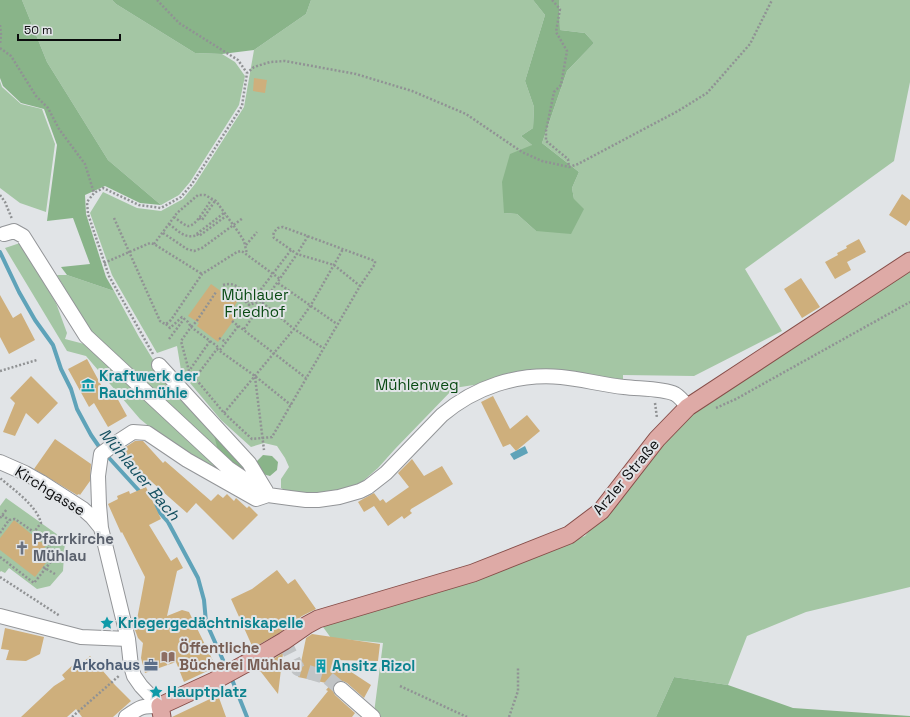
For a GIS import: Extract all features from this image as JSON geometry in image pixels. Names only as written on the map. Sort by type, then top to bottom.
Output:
[{"type":"main road","name":"Arzler Straße","points":[[161,712],[284,641],[318,619],[473,573],[570,535],[601,511],[658,439],[688,407],[910,261]]},
{"type":"street","points":[[9,232],[23,236],[86,336],[228,468],[268,495]]},
{"type":"street","points":[[159,365],[248,463],[268,495]]},
{"type":"street","points":[[101,528],[98,476],[101,454],[134,432],[146,433],[187,460],[256,499],[268,495],[318,500],[340,497],[368,487],[386,473],[442,415],[451,408],[476,392],[508,380],[532,376],[559,377],[586,380],[623,387],[662,390],[673,393],[682,399],[688,407]]},
{"type":"street","name":"Kirchgasse","points":[[0,462],[41,482],[83,510],[92,517],[101,528],[128,638]]},
{"type":"street","points":[[0,616],[81,637],[128,638],[131,666],[134,676],[161,712]]},
{"type":"street","points":[[341,689],[373,717]]},
{"type":"street","points":[[126,717],[138,708],[147,706],[161,712]]},
{"type":"path","points":[[158,0],[179,23],[238,60],[247,74]]},
{"type":"path","points":[[552,0],[560,9],[556,32],[567,51],[561,85],[554,92],[546,131],[546,141],[568,159],[568,167]]},
{"type":"path","points":[[159,365],[109,276],[88,214],[87,202],[94,193],[103,188],[139,205],[161,208],[181,197],[192,184],[242,106],[247,74],[254,67],[270,62],[285,61],[356,74],[412,91],[466,114],[522,152],[542,161],[568,167],[578,164],[678,111],[707,92],[750,44],[772,0]]},
{"type":"path","points":[[0,25],[0,46],[10,56],[36,96],[48,108],[59,129],[86,164],[94,193]]},
{"type":"path","points":[[154,244],[177,213],[198,195],[205,194],[215,201],[233,225],[244,241],[247,255]]},
{"type":"path","points":[[0,195],[12,218],[9,232]]},
{"type":"path","points":[[174,217],[186,225],[189,226],[194,224],[212,199]]},
{"type":"path","points":[[199,218],[202,220],[215,201]]},
{"type":"path","points":[[169,224],[184,235],[194,236],[224,213]]},
{"type":"path","points":[[197,234],[199,236],[226,216]]},
{"type":"path","points":[[114,218],[160,321],[170,328],[182,317],[188,322],[190,327],[217,346],[218,349],[291,405]]},
{"type":"path","points":[[163,233],[194,252],[202,248],[243,218]]},
{"type":"path","points":[[239,325],[195,378],[224,413],[252,439],[272,437],[337,324],[375,264],[375,261],[283,227],[277,229],[273,234],[274,238],[298,254],[334,265],[360,286]]},
{"type":"path","points":[[246,246],[257,232]]},
{"type":"path","points":[[244,329],[298,254],[308,236]]},
{"type":"path","points":[[104,263],[150,243],[202,274]]},
{"type":"path","points":[[224,413],[311,306],[343,249]]},
{"type":"path","points":[[249,305],[291,250]]},
{"type":"path","points":[[166,324],[171,320],[202,274],[241,251],[273,274],[279,281],[311,306],[337,324]]},
{"type":"path","points":[[223,285],[230,284],[240,288],[245,292],[249,305]]},
{"type":"path","points":[[240,288],[237,293],[249,305]]},
{"type":"path","points":[[189,371],[181,341],[216,292]]},
{"type":"path","points":[[249,305],[264,302]]},
{"type":"path","points":[[264,302],[294,328],[323,348]]},
{"type":"path","points":[[736,399],[910,302]]},
{"type":"path","points":[[169,339],[184,319]]},
{"type":"path","points":[[232,320],[306,378]]},
{"type":"path","points":[[219,338],[226,342]]},
{"type":"path","points":[[187,377],[189,371],[210,341]]},
{"type":"path","points":[[0,371],[37,360]]},
{"type":"path","points":[[255,376],[264,450]]},
{"type":"path","points":[[655,396],[657,420]]},
{"type":"path","points":[[0,478],[30,504],[40,517],[42,523],[34,532]]},
{"type":"path","points":[[0,518],[7,509]]},
{"type":"path","points":[[0,557],[34,582],[44,568],[53,559],[45,553],[50,545],[15,519],[9,520],[2,515]]},
{"type":"path","points":[[0,533],[9,520]]},
{"type":"path","points":[[44,568],[55,574]]},
{"type":"path","points":[[0,577],[63,618]]},
{"type":"path","points":[[72,717],[131,666]]},
{"type":"path","points":[[509,717],[518,691],[518,668]]},
{"type":"path","points":[[400,686],[467,717]]},
{"type":"green space","points":[[0,0],[22,0],[47,62],[108,160],[161,205],[140,203],[105,186],[85,195],[86,214],[106,277],[114,291],[67,275],[61,267],[90,264],[73,218],[47,221],[57,145],[44,109],[21,103],[3,86],[0,78]]},
{"type":"green space","points":[[22,0],[112,0],[116,4],[195,53],[222,54],[235,62],[245,76],[239,105],[190,182],[179,195],[161,205],[108,160],[47,62]]},
{"type":"green space","points":[[112,0],[311,0],[306,14],[254,50],[222,54],[195,53],[116,4]]},
{"type":"green space","points":[[311,0],[533,0],[545,15],[525,81],[534,107],[533,128],[521,136],[532,145],[504,213],[517,214],[536,231],[574,199],[572,188],[579,172],[542,143],[567,71],[594,43],[585,33],[560,30],[559,0],[910,0],[910,82],[894,161],[745,269],[782,331],[694,376],[623,375],[623,387],[532,376],[454,388],[378,468],[356,487],[328,495],[290,493],[281,488],[281,479],[289,467],[277,446],[264,443],[251,447],[221,420],[190,383],[183,382],[177,346],[157,353],[112,275],[90,213],[103,192],[137,208],[161,211],[183,199],[195,184],[244,107],[254,50],[306,14]]},
{"type":"green space","points":[[533,0],[559,0],[560,30],[585,33],[594,43],[567,71],[542,143],[579,172],[572,188],[574,199],[584,209],[571,234],[536,231],[517,214],[504,213],[502,182],[510,154],[532,145],[521,136],[533,128],[534,107],[525,81],[545,15]]},
{"type":"green space","points":[[0,81],[2,87],[21,104],[42,109],[55,144],[46,212],[20,203],[0,188]]},
{"type":"green space","points":[[20,243],[56,303],[67,333],[65,339],[88,345],[90,332],[57,275],[67,275],[114,291],[157,366],[212,428],[256,491],[173,446],[140,419],[86,356],[67,351],[5,248]]},
{"type":"green space","points":[[910,268],[910,587],[806,612],[747,636],[728,685],[674,677],[656,717],[378,717],[374,713],[383,643],[331,638],[323,627],[585,536],[688,407]]},
{"type":"green space","points":[[212,428],[254,464],[263,455],[272,456],[278,462],[277,470],[270,476],[259,473],[249,478],[219,454]]},
{"type":"green space","points":[[6,498],[65,540],[63,571],[50,586],[37,589],[9,568],[5,573],[0,572],[0,506]]},
{"type":"green space","points":[[674,677],[728,685],[793,708],[910,717],[656,717]]},
{"type":"water","points":[[525,446],[528,453],[514,460],[510,454]]},
{"type":"building","points":[[254,78],[267,80],[265,93],[253,91]]},
{"type":"building","points":[[902,194],[910,200],[910,220],[906,226],[889,215]]},
{"type":"building","points":[[859,239],[866,252],[847,262],[851,270],[835,279],[825,262],[838,255],[837,253],[847,248],[846,246]]},
{"type":"building","points":[[801,278],[820,307],[802,318],[784,289]]},
{"type":"building","points":[[211,284],[222,292],[224,289],[239,299],[230,313],[236,317],[218,342],[197,326],[199,323],[188,316]]},
{"type":"building","points":[[0,295],[13,318],[21,313],[35,340],[9,354],[0,337]]},
{"type":"building","points":[[87,359],[106,394],[109,392],[113,398],[116,396],[127,416],[108,427],[94,403],[89,407],[68,369]]},
{"type":"building","points":[[31,376],[58,403],[38,424],[26,413],[15,436],[3,432],[15,403],[10,398]]},
{"type":"building","points":[[493,396],[510,429],[527,415],[540,431],[516,451],[510,444],[503,447],[481,402]]},
{"type":"building","points":[[55,439],[91,464],[90,481],[80,495],[77,495],[34,469]]},
{"type":"building","points":[[135,441],[143,441],[163,463],[165,461],[211,501],[218,494],[223,498],[227,494],[234,501],[236,498],[247,508],[249,506],[258,515],[233,540],[196,503],[187,513],[118,452]]},
{"type":"building","points":[[412,459],[424,476],[442,466],[453,484],[411,509],[410,511],[412,513],[404,519],[402,516],[388,526],[374,506],[364,512],[358,502],[363,499],[374,493],[380,501],[383,499],[386,503],[409,487],[398,473]]},
{"type":"building","points":[[146,487],[161,519],[149,525],[171,561],[177,557],[183,568],[177,571],[167,616],[182,610],[189,612],[216,667],[184,682],[176,662],[145,673],[141,658],[143,643],[138,638],[135,630],[145,577],[122,532],[121,533],[108,504],[118,499],[117,496],[129,491],[130,494]]},
{"type":"building","name":"Pfarrkirche Mühlau","points":[[14,520],[46,546],[40,552],[49,559],[35,577],[0,550],[0,538]]},
{"type":"building","points":[[277,570],[288,584],[295,579],[316,609],[302,616],[279,633],[253,648],[231,599],[252,589]]},
{"type":"building","points":[[5,628],[44,637],[40,654],[26,661],[6,660],[9,650],[1,649]]},
{"type":"building","name":"Ansitz Rizol","points":[[312,634],[380,644],[378,661],[333,660],[371,685],[364,698],[343,681],[339,681],[334,684],[333,691],[335,695],[355,713],[352,717],[307,717],[328,691],[326,690],[331,684],[298,677],[306,638]]},
{"type":"building","points":[[283,653],[278,694],[261,672],[258,672],[258,668]]},
{"type":"building","points":[[90,656],[131,701],[113,717],[82,717],[76,709],[67,717],[21,717],[54,686],[65,679],[62,675],[76,662],[79,666]]},
{"type":"building","points":[[218,695],[226,717],[172,717],[212,698]]},
{"type":"waterway","name":"Mühlauer Bach","points":[[0,252],[19,292],[35,320],[53,345],[61,369],[71,389],[77,409],[91,435],[100,448],[142,494]]},
{"type":"waterway","name":"Mühlauer Bach","points":[[154,506],[168,522],[198,578],[204,600],[206,622],[227,669]]},
{"type":"waterway","name":"Mühlauer Bach","points":[[231,677],[247,717]]},
{"type":"tunnel","points":[[284,641],[298,669],[328,678],[341,689]]},
{"type":"place","name":"Kraftwerk der Rauchmühle","points":[[88,385]]},
{"type":"place","name":"Pfarrkirche Mühlau","points":[[22,548]]},
{"type":"place","name":"Kriegergedächtniskapelle","points":[[107,623]]},
{"type":"place","name":"Öffentliche Bücherei Mühlau","points":[[168,657]]},
{"type":"place","name":"Arkohaus","points":[[151,665]]},
{"type":"place","name":"Ansitz Rizol","points":[[321,666]]},
{"type":"place","name":"Hauptplatz","points":[[156,692]]},
{"type":"park label","name":"Mühlauer Friedhof","points":[[255,304]]},
{"type":"park label","name":"Mühlenweg","points":[[417,385]]}]
